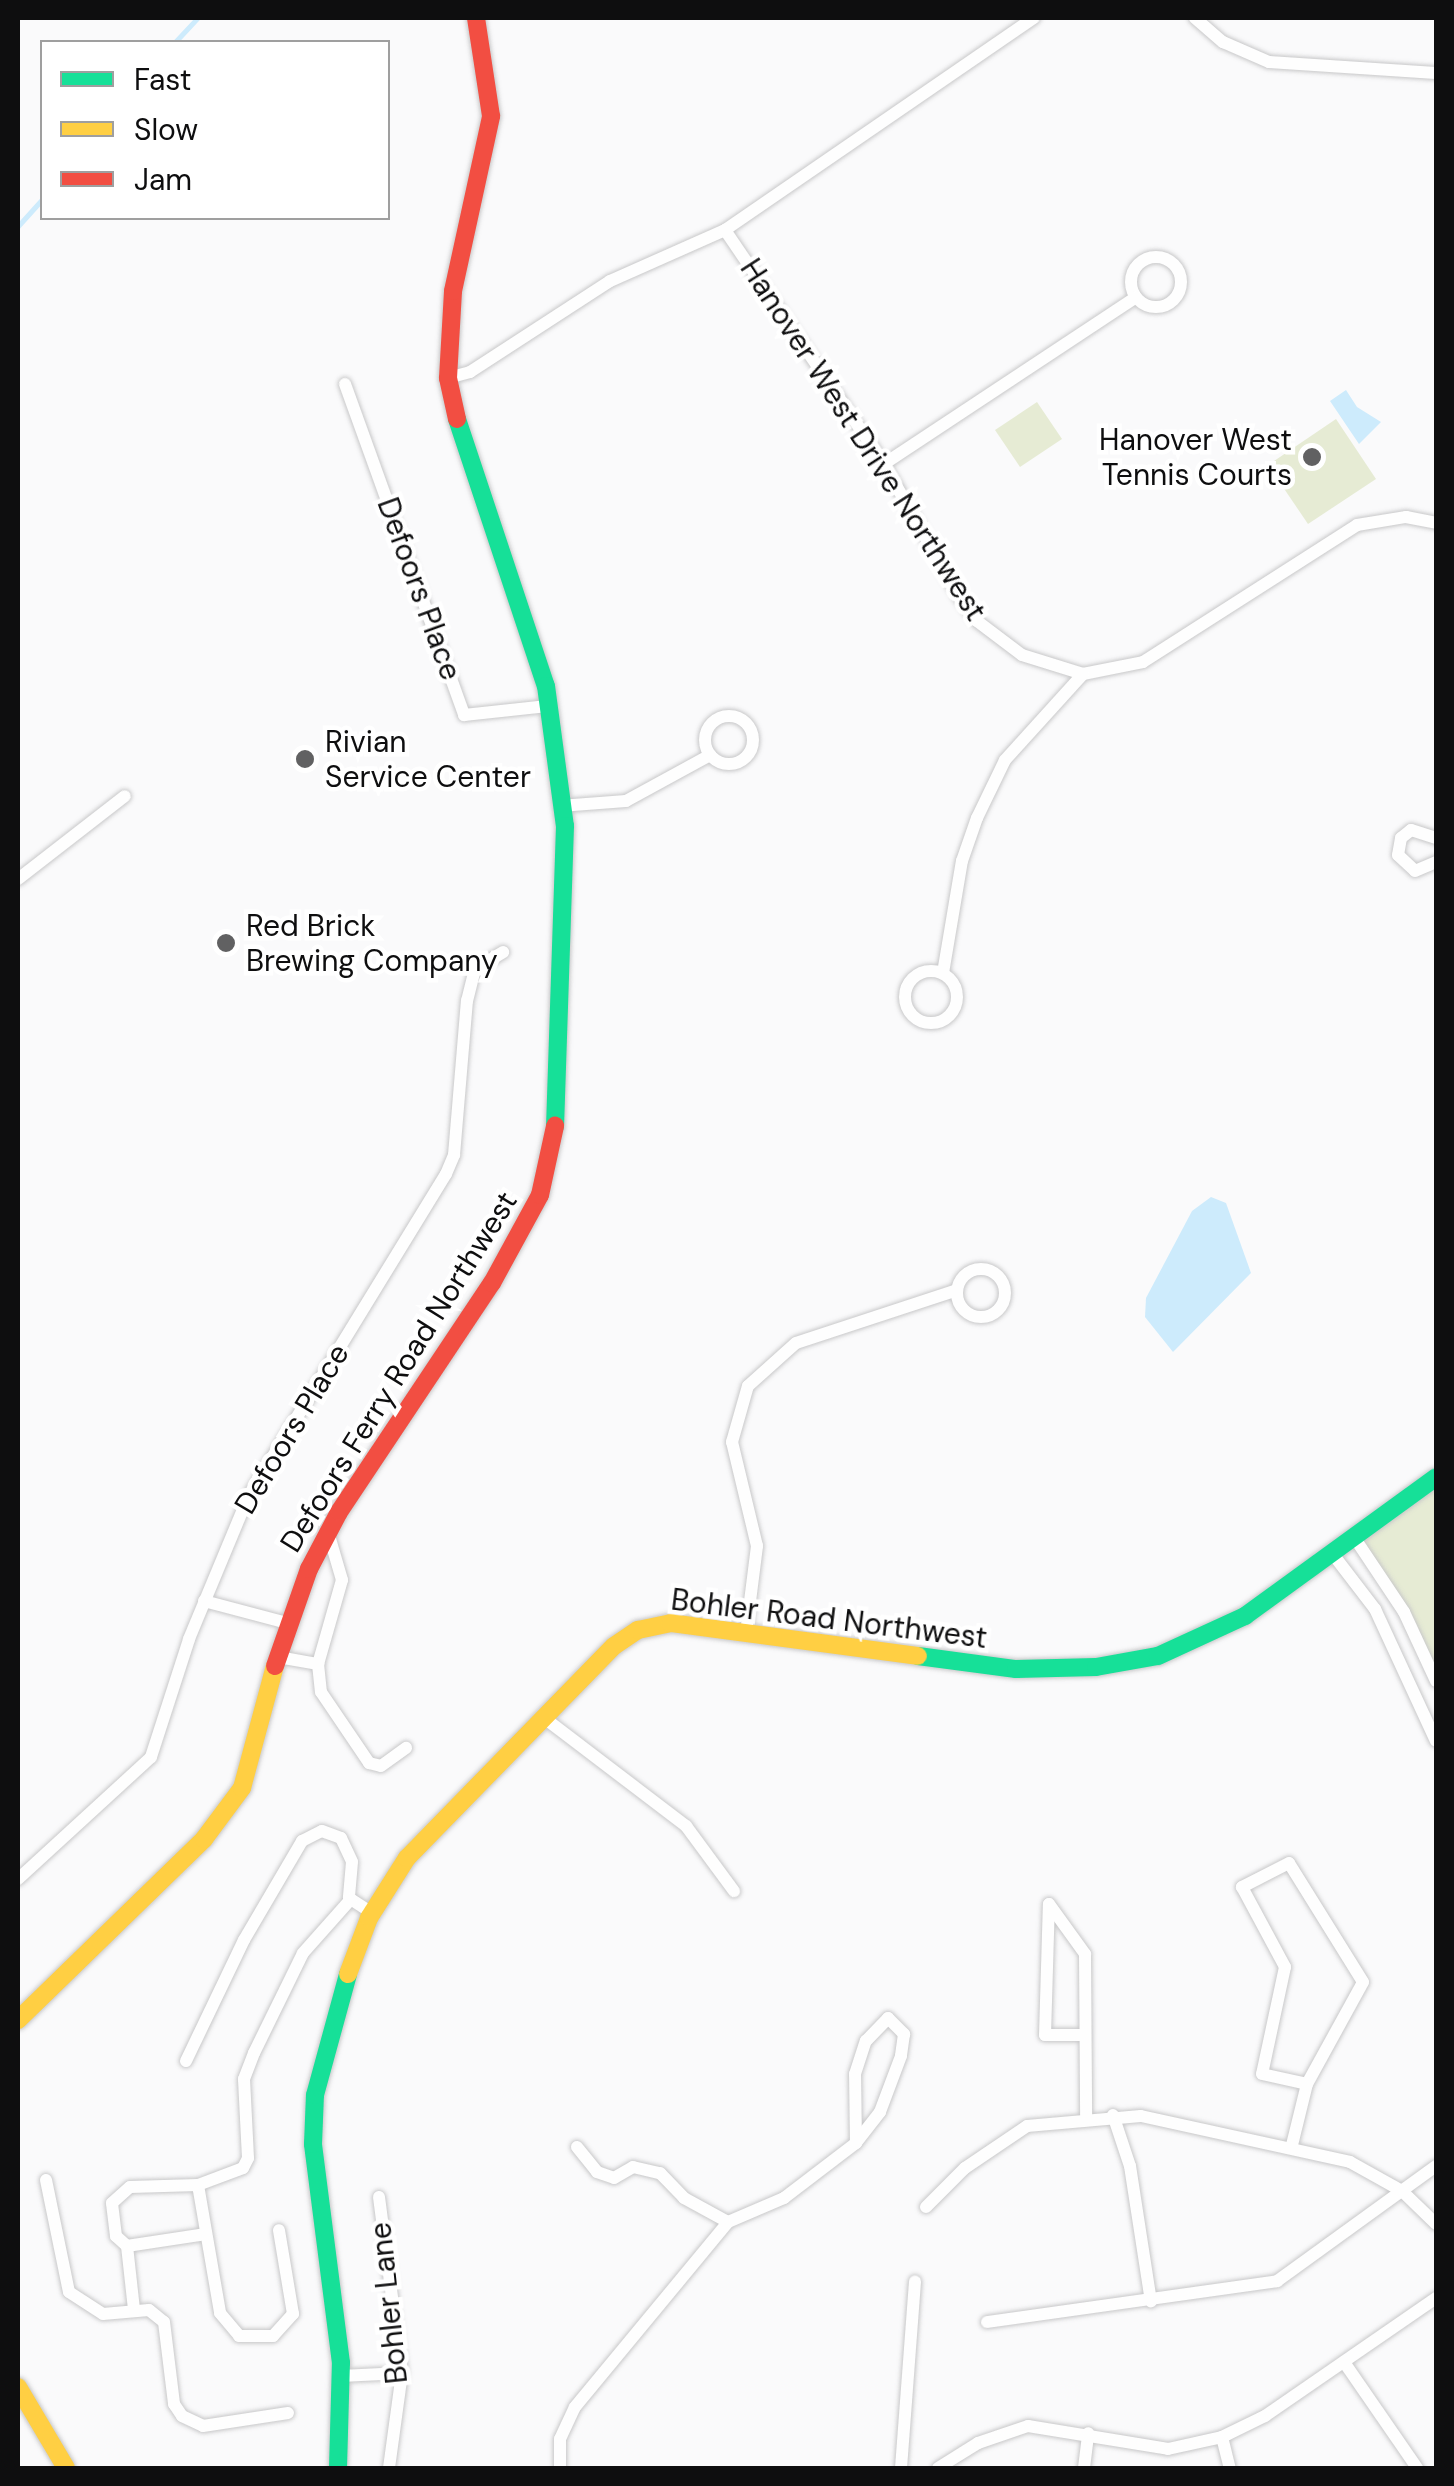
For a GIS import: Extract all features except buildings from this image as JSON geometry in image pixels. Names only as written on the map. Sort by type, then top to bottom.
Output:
[{"type":"street","name":"Defoors Ferry Road Northwest","points":[[18,2020],[227,1812],[255,1759],[287,1623],[328,1532],[492,1283],[540,1195],[552,1156],[562,1058],[560,806],[548,706],[462,440],[448,378],[453,291],[491,116],[476,18]]},
{"type":"street","points":[[448,378],[470,372],[610,282],[725,230],[1034,18]]},
{"type":"street","points":[[1196,18],[1223,42],[1269,62],[1436,73]]},
{"type":"street","name":"Hanover West Drive Northwest","points":[[725,230],[884,464],[978,621],[1022,655],[1083,674]]},
{"type":"street","points":[[884,464],[1136,296]]},
{"type":"street","name":"Defoors Place","points":[[344,384],[464,715],[548,706]]},
{"type":"street","points":[[943,974],[922,972],[909,981],[904,1000],[916,1019],[936,1022],[954,1009],[956,990],[943,974],[962,861],[976,818],[1005,760],[1083,674],[1162,653],[1357,525],[1406,518],[1436,523]]},
{"type":"street","points":[[560,806],[626,801],[710,754]]},
{"type":"street","points":[[18,879],[125,796]]},
{"type":"street","points":[[1436,838],[1411,830],[1401,838],[1398,855],[1418,871],[1436,862]]},
{"type":"street","name":"Defoors Place","points":[[18,1879],[151,1758],[204,1601],[248,1498],[446,1174],[454,1155],[475,969],[503,952]]},
{"type":"street","points":[[746,1633],[757,1546],[732,1442],[748,1386],[796,1342],[956,1290]]},
{"type":"street","name":"Bohler Road Northwest","points":[[338,2468],[341,2376],[313,2144],[315,2096],[336,2005],[372,1913],[429,1833],[543,1717],[638,1630],[672,1623],[1016,1669],[1096,1667],[1208,1637],[1436,1477]]},
{"type":"street","points":[[328,1532],[342,1580],[318,1664],[320,1692],[369,1763],[381,1766],[406,1748]]},
{"type":"street","points":[[1354,1537],[1404,1612],[1436,1681]]},
{"type":"street","points":[[1332,1552],[1383,1623],[1436,1741]]},
{"type":"street","points":[[204,1601],[287,1623]]},
{"type":"street","points":[[278,1657],[318,1664]]},
{"type":"street","points":[[543,1717],[686,1826],[734,1891]]},
{"type":"street","points":[[134,2309],[127,2246],[110,2218],[118,2193],[198,2185],[243,2168],[248,2158],[244,2079],[254,2052],[304,1953],[351,1899],[347,1847],[331,1832],[310,1835],[244,1940],[186,2061]]},
{"type":"street","points":[[1292,2145],[1307,2084],[1364,1982],[1289,1863],[1242,1887],[1285,1967],[1262,2074],[1307,2084]]},
{"type":"street","points":[[351,1899],[372,1913]]},
{"type":"street","points":[[1086,2034],[1044,2035],[1049,1904],[1085,1954],[1086,2034],[1086,2117]]},
{"type":"street","points":[[560,2468],[560,2438],[575,2407],[728,2222],[784,2198],[856,2143],[880,2112],[901,2056],[904,2034],[888,2018],[866,2041],[855,2074],[856,2143]]},
{"type":"street","points":[[1113,2115],[1130,2166],[1151,2301]]},
{"type":"street","points":[[926,2207],[1012,2134],[1086,2117],[1113,2115],[1168,2119],[1292,2145],[1350,2162],[1402,2191],[1436,2224]]},
{"type":"street","points":[[577,2146],[597,2172],[614,2178],[633,2167],[660,2174],[684,2198],[728,2222]]},
{"type":"street","points":[[987,2322],[1277,2281],[1436,2166]]},
{"type":"street","points":[[46,2180],[69,2292],[103,2314],[149,2310],[164,2322],[174,2404],[182,2416],[203,2426],[288,2413]]},
{"type":"street","points":[[198,2185],[220,2314],[239,2336],[258,2340],[286,2328],[293,2314],[280,2230]]},
{"type":"street","name":"Bohler Lane","points":[[379,2197],[402,2373],[389,2468]]},
{"type":"street","points":[[127,2246],[206,2234]]},
{"type":"street","points":[[901,2468],[915,2282]]},
{"type":"street","points":[[938,2468],[1008,2430],[1046,2426],[1168,2449],[1222,2437],[1344,2362],[1436,2298]]},
{"type":"street","points":[[1344,2362],[1417,2468]]},
{"type":"street","points":[[341,2376],[402,2373]]},
{"type":"street","points":[[18,2388],[66,2468]]},
{"type":"street","points":[[1084,2468],[1088,2432]]},
{"type":"street","points":[[1222,2437],[1230,2468]]},
{"type":"green space","points":[[1037,402],[1062,439],[1020,467],[995,430]]},
{"type":"green space","points":[[1336,419],[1376,479],[1308,524],[1268,465]]},
{"type":"green space","points":[[1436,1485],[1436,1679],[1359,1540]]},
{"type":"water","points":[[1346,390],[1357,407],[1381,422],[1359,444],[1330,401]]},
{"type":"water","points":[[1211,1197],[1226,1203],[1251,1273],[1173,1352],[1145,1317],[1146,1298],[1192,1211]]},
{"type":"waterway","points":[[177,40],[197,18]]},
{"type":"waterway","points":[[18,226],[40,201]]},
{"type":"traffic: fast","points":[[457,419],[546,686],[565,826],[555,1126]]},
{"type":"traffic: fast","points":[[918,1656],[1016,1669],[1096,1667],[1158,1656],[1245,1616],[1436,1477]]},
{"type":"traffic: fast","points":[[338,2468],[341,2363],[313,2144],[315,2095],[348,1974]]},
{"type":"traffic: slow","points":[[348,1974],[369,1918],[407,1858],[614,1646],[638,1630],[671,1623],[918,1656]]},
{"type":"traffic: slow","points":[[18,2020],[204,1839],[242,1788],[275,1666]]},
{"type":"traffic: slow","points":[[18,2387],[66,2468]]},
{"type":"traffic: jam","points":[[457,419],[448,378],[453,291],[491,116],[476,18]]},
{"type":"traffic: jam","points":[[275,1666],[309,1569],[339,1512],[492,1283],[540,1195],[555,1126]]},
{"type":"place","name":"Hanover West Tennis Courts","points":[[1312,457]]},
{"type":"place","name":"Rivian Service Center","points":[[305,759]]},
{"type":"place","name":"Red Brick Brewing Company","points":[[226,943]]}]
